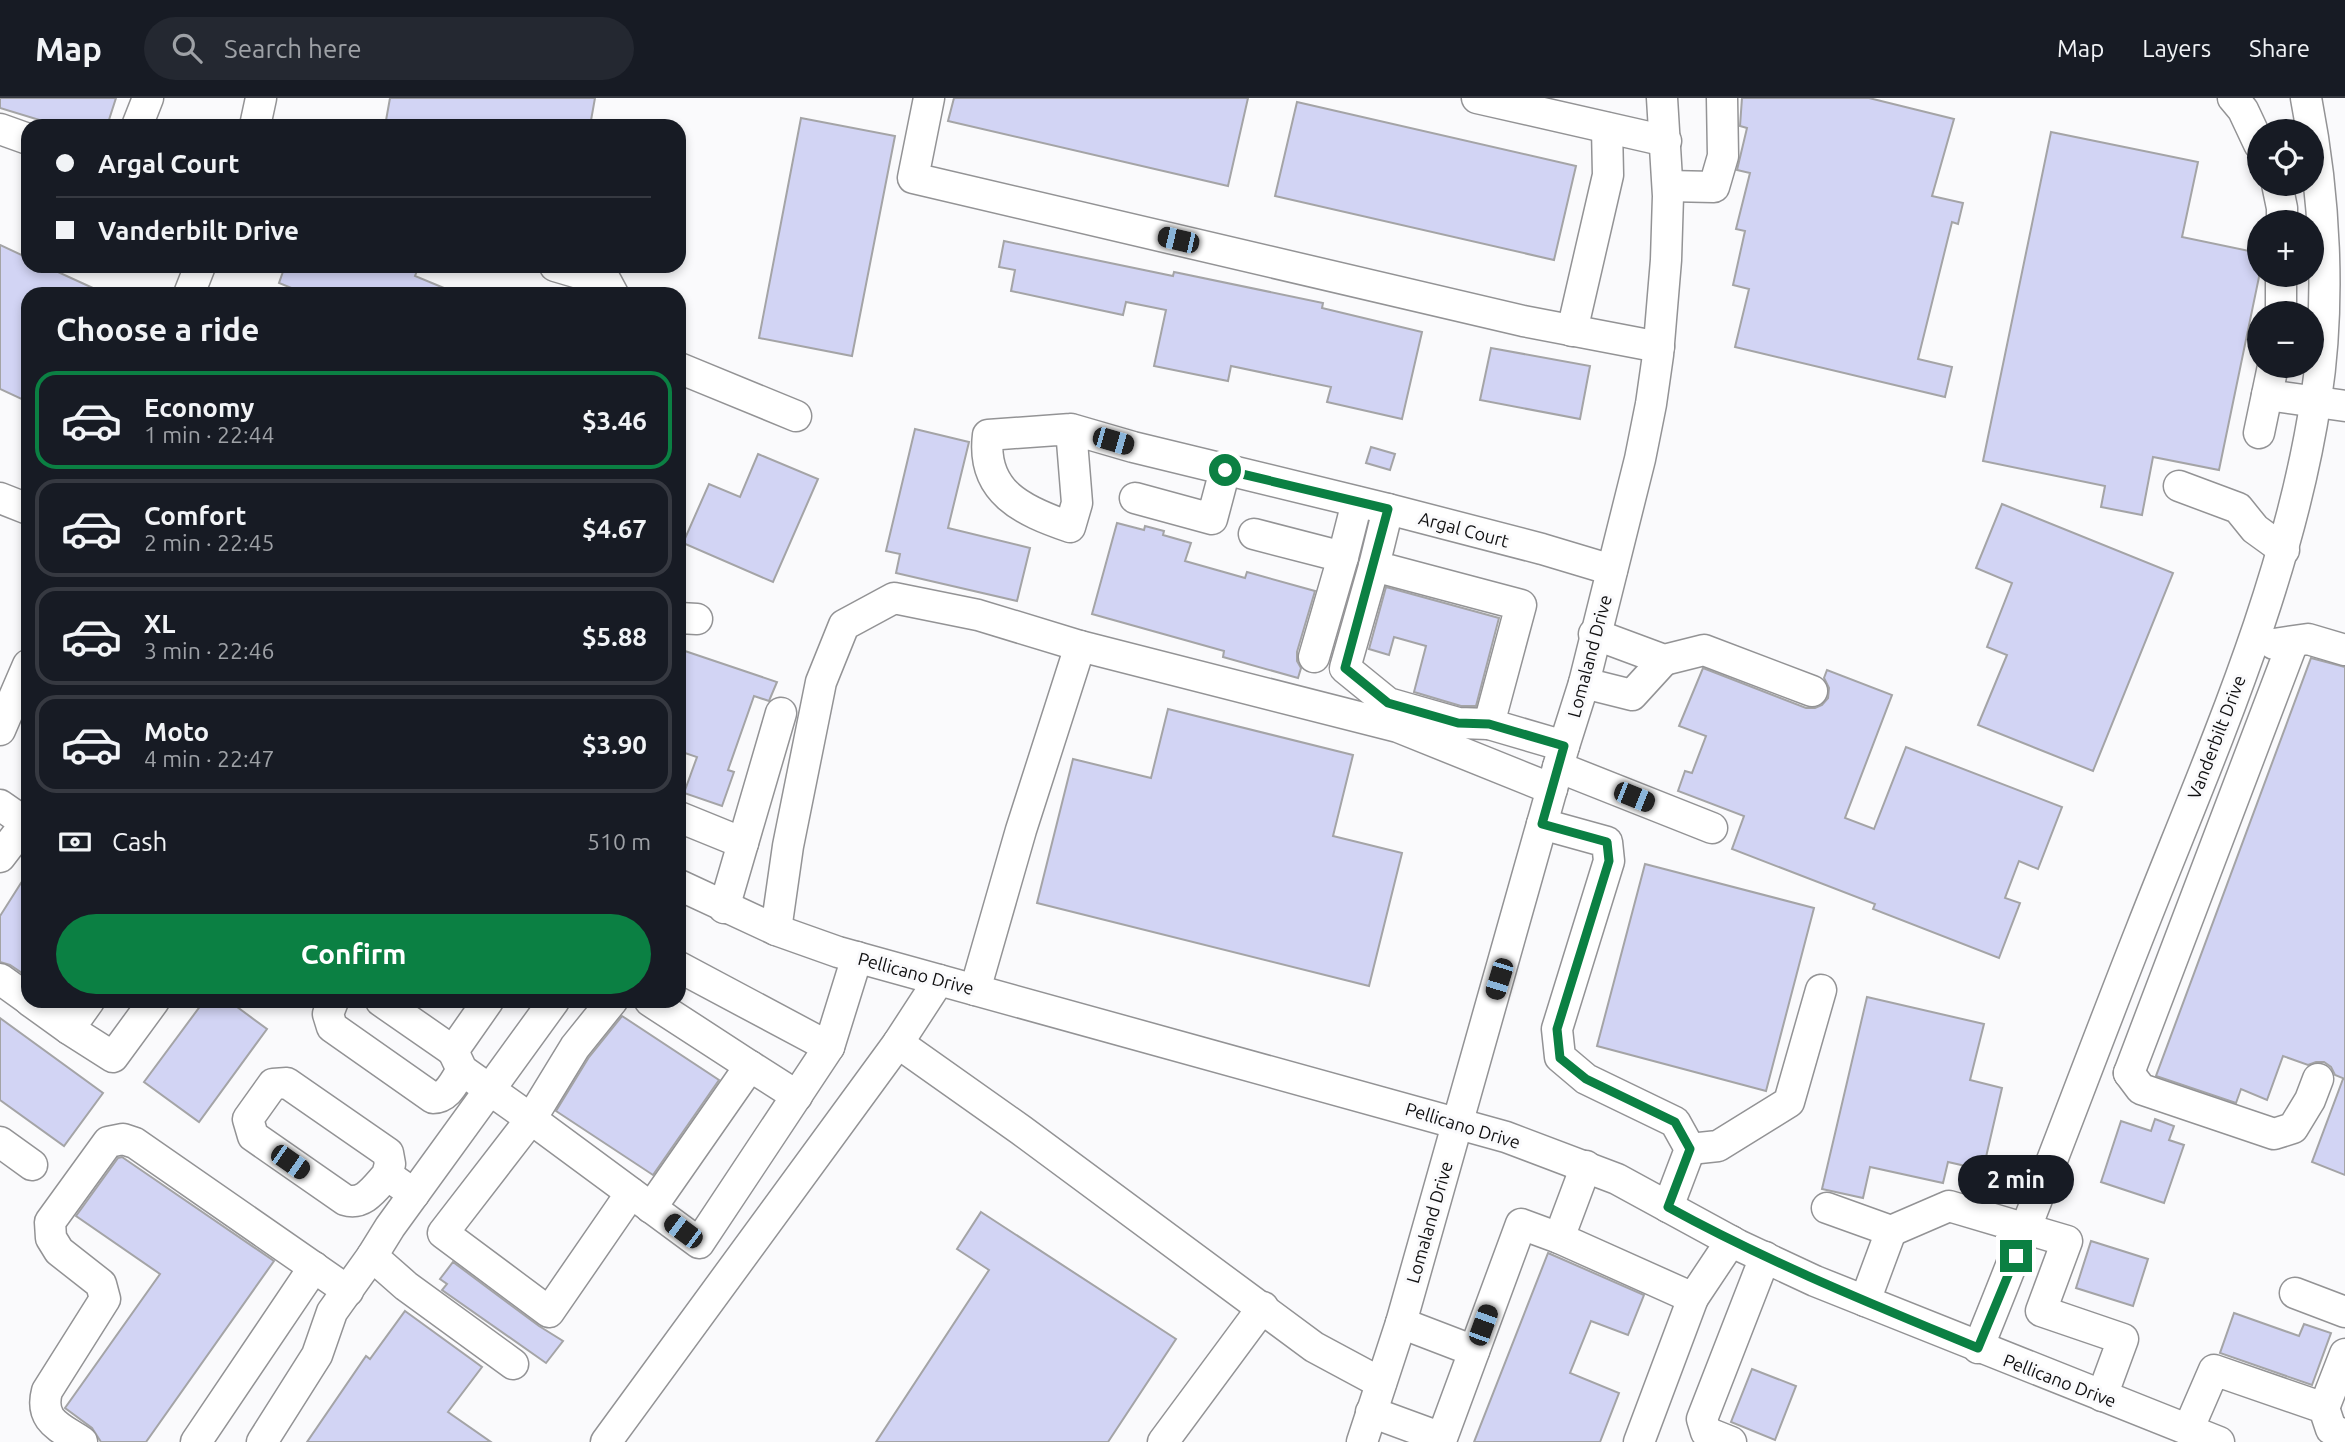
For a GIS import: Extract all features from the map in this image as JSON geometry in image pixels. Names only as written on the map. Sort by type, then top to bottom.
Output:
[{"type":"street","points":[[140,119],[148,98]]},
{"type":"street","points":[[256,119],[261,98]]},
{"type":"street","points":[[929,98],[913,178],[1523,321],[1659,347]]},
{"type":"street","points":[[1477,98],[1522,103],[1607,128],[1666,141]]},
{"type":"street","name":"Lomaland Drive","points":[[1362,1442],[1401,1323],[1584,683],[1594,634],[1640,459],[1659,347],[1666,260],[1668,186],[1662,98]]},
{"type":"street","points":[[1668,186],[1714,187],[1723,156],[1722,98]]},
{"type":"street","points":[[2233,98],[2247,119]]},
{"type":"street","name":"Vanderbilt Drive","points":[[2306,98],[2309,119]]},
{"type":"street","points":[[1572,331],[1608,174],[1607,128]]},
{"type":"street","points":[[0,129],[21,136]]},
{"type":"street","name":"Vanderbilt Drive","points":[[1978,1348],[2253,639],[2284,550],[2300,488],[2331,403],[2323,299],[2321,196]]},
{"type":"street","points":[[572,273],[607,287]]},
{"type":"street","points":[[686,371],[796,416]]},
{"type":"street","points":[[2259,433],[2271,378]]},
{"type":"street","points":[[2267,395],[2331,403]]},
{"type":"street","name":"Argal Court","points":[[1071,429],[1542,549],[1612,570]]},
{"type":"street","points":[[1135,498],[1212,519],[1225,470]]},
{"type":"street","points":[[2179,486],[2238,508],[2255,529],[2284,550]]},
{"type":"street","points":[[0,498],[21,506]]},
{"type":"street","points":[[1314,657],[1357,502]]},
{"type":"street","points":[[1388,509],[1345,668],[1388,703],[1458,723],[1489,724],[1558,768]]},
{"type":"street","points":[[1254,534],[1343,557]]},
{"type":"street","points":[[1374,566],[1521,605],[1489,724]]},
{"type":"street","points":[[776,930],[788,846],[821,682],[844,625],[894,598],[978,615],[1080,646],[1558,768],[1712,828]]},
{"type":"street","points":[[1594,634],[1664,660]]},
{"type":"street","points":[[2253,639],[2276,644],[2308,639],[2345,650]]},
{"type":"street","points":[[2129,1073],[2292,642]]},
{"type":"street","points":[[975,990],[1021,831],[1080,646]]},
{"type":"street","points":[[1584,683],[1632,695],[1664,660],[1704,650],[1812,691]]},
{"type":"street","points":[[10,708],[21,682]]},
{"type":"street","points":[[724,908],[781,713]]},
{"type":"street","points":[[0,805],[21,817]]},
{"type":"street","points":[[686,820],[743,843]]},
{"type":"street","points":[[1542,824],[1607,842],[1609,861],[1557,1029],[1560,1058],[1586,1079],[1675,1122],[1690,1149],[1668,1207]]},
{"type":"street","points":[[0,857],[21,829]]},
{"type":"street","name":"Pellicano Drive","points":[[686,891],[776,930],[857,957],[1506,1137],[1617,1179],[1731,1241],[1865,1301],[2218,1442]]},
{"type":"street","points":[[390,1008],[491,1090],[699,1243],[829,1047],[857,957]]},
{"type":"street","points":[[686,971],[829,1047]]},
{"type":"street","points":[[0,979],[21,994]]},
{"type":"street","points":[[606,1442],[898,1043],[939,980]]},
{"type":"street","points":[[1690,1149],[1718,1146],[1789,1102],[1821,990]]},
{"type":"street","points":[[40,1008],[113,1058],[149,1008]]},
{"type":"street","points":[[69,1029],[84,1008]]},
{"type":"street","points":[[330,1008],[328,1014],[332,1027],[433,1098],[447,1094],[457,1061],[484,1008]]},
{"type":"street","points":[[262,1442],[317,1355],[332,1312],[549,1008]]},
{"type":"street","points":[[443,1233],[531,1119],[575,1047],[606,1008]]},
{"type":"street","points":[[661,1008],[797,1096]]},
{"type":"street","points":[[898,1043],[1021,1130],[1314,1347],[1381,1382]]},
{"type":"street","points":[[2089,1064],[2114,1072],[2129,1073]]},
{"type":"street","points":[[387,1175],[409,1201],[443,1233],[550,1312],[750,1066]]},
{"type":"street","points":[[2129,1073],[2141,1090],[2273,1134],[2292,1128],[2310,1100],[2318,1079]]},
{"type":"street","points":[[287,1083],[388,1153],[390,1164],[387,1175],[362,1200],[354,1203],[345,1200],[253,1136],[248,1119],[273,1084],[287,1083]]},
{"type":"street","points":[[82,1442],[47,1417],[44,1404],[47,1391],[105,1299],[105,1292],[101,1284],[59,1251],[51,1238],[50,1222],[108,1142],[123,1139],[135,1143],[348,1291]]},
{"type":"street","points":[[0,1142],[32,1165]]},
{"type":"street","points":[[1559,1238],[1586,1166]]},
{"type":"street","points":[[1827,1208],[1891,1231],[1950,1206],[2067,1241],[2041,1311],[2123,1339],[2102,1396]]},
{"type":"street","points":[[1371,1412],[1447,1440],[1474,1351],[1521,1224],[1559,1238],[1693,1298]]},
{"type":"street","points":[[1865,1301],[1891,1231]]},
{"type":"street","points":[[1639,1442],[1693,1298],[1731,1241]]},
{"type":"street","points":[[372,1256],[406,1286],[513,1364]]},
{"type":"street","points":[[1731,1442],[1706,1432],[1702,1419],[1765,1257]]},
{"type":"street","points":[[196,1442],[314,1267]]},
{"type":"street","points":[[2295,1293],[2345,1312]]},
{"type":"street","points":[[1163,1442],[1263,1307]]},
{"type":"street","points":[[1401,1323],[1474,1351]]},
{"type":"street","points":[[2188,1430],[2214,1370],[2332,1429],[2345,1354]]},
{"type":"building","points":[[0,98],[116,98],[109,119],[36,119],[0,108]]},
{"type":"building","points":[[390,98],[595,98],[591,119],[386,119]]},
{"type":"building","points":[[954,98],[1248,98],[1228,186],[948,121]]},
{"type":"building","points":[[1742,98],[1869,98],[1954,119],[1932,196],[1963,203],[1958,224],[1952,222],[1918,359],[1952,367],[1945,397],[1735,347],[1749,289],[1733,285],[1745,231],[1736,229],[1750,173],[1737,170],[1747,128],[1740,126]]},
{"type":"building","points":[[1297,102],[1576,166],[1554,260],[1275,196]]},
{"type":"building","points":[[801,118],[895,136],[852,356],[759,338]]},
{"type":"building","points":[[2051,132],[2198,162],[2182,237],[2247,251],[2247,287],[2257,287],[2254,301],[2247,301],[2247,335],[2219,470],[2153,457],[2142,515],[2101,507],[2105,486],[1983,461]]},
{"type":"building","points":[[1004,241],[1173,276],[1174,272],[1323,303],[1322,308],[1422,332],[1402,419],[1327,402],[1331,387],[1231,366],[1228,381],[1154,366],[1166,310],[1126,302],[1123,315],[1011,291],[1015,270],[999,267]]},
{"type":"building","points":[[0,245],[21,255],[21,273],[60,273],[91,287],[21,287],[21,399],[0,389]]},
{"type":"building","points":[[283,273],[416,273],[415,276],[442,287],[289,287],[279,283]]},
{"type":"building","points":[[1491,348],[1590,366],[1580,419],[1480,400]]},
{"type":"building","points":[[915,429],[969,442],[948,528],[1030,548],[1017,601],[896,573],[900,554],[886,551]]},
{"type":"building","points":[[1371,447],[1395,454],[1390,470],[1366,463]]},
{"type":"building","points":[[758,454],[818,479],[773,582],[686,544],[686,536],[709,484],[740,497]]},
{"type":"building","points":[[2002,504],[2173,573],[2093,771],[1978,725],[2007,655],[1987,647],[2012,583],[1976,568]]},
{"type":"building","points":[[1117,523],[1144,530],[1145,526],[1164,531],[1163,535],[1191,543],[1185,561],[1245,578],[1247,572],[1315,591],[1297,652],[1297,661],[1301,668],[1298,678],[1223,657],[1224,651],[1092,614]]},
{"type":"building","points":[[1386,587],[1499,618],[1476,706],[1461,706],[1414,692],[1426,646],[1394,637],[1389,655],[1369,649]]},
{"type":"building","points":[[686,651],[777,682],[769,701],[754,696],[728,770],[734,772],[722,806],[686,794],[697,757],[686,753]]},
{"type":"building","points":[[2311,658],[2345,667],[2345,1079],[2335,1075],[2331,1067],[2324,1062],[2308,1065],[2283,1056],[2267,1100],[2241,1089],[2236,1103],[2156,1076]]},
{"type":"building","points":[[1703,668],[1806,708],[1822,705],[1828,698],[1829,688],[1824,678],[1827,670],[1892,695],[1845,818],[1874,829],[1906,747],[2062,807],[2038,869],[2019,861],[2005,898],[2020,903],[1999,958],[1873,909],[1875,904],[1732,849],[1744,816],[1678,791],[1685,771],[1692,773],[1706,736],[1679,726]]},
{"type":"building","points":[[1168,709],[1353,755],[1333,836],[1402,853],[1369,986],[1037,903],[1073,759],[1151,778]]},
{"type":"building","points":[[1645,864],[1814,908],[1766,1091],[1597,1046]]},
{"type":"building","points":[[21,883],[21,972],[0,962],[0,916]]},
{"type":"building","points":[[1867,997],[1984,1024],[1970,1080],[2002,1088],[1983,1170],[1948,1162],[1943,1183],[1870,1167],[1863,1198],[1822,1189]]},
{"type":"building","points":[[199,1008],[238,1008],[267,1029],[199,1122],[144,1082]]},
{"type":"building","points":[[622,1016],[719,1080],[653,1175],[556,1111],[589,1057]]},
{"type":"building","points":[[0,1018],[103,1093],[64,1146],[0,1100]]},
{"type":"building","points":[[2345,1079],[2345,1175],[2312,1162]]},
{"type":"building","points":[[2155,1119],[2174,1126],[2169,1140],[2184,1145],[2164,1203],[2101,1182],[2121,1121],[2151,1131]]},
{"type":"building","points":[[122,1157],[274,1261],[146,1442],[101,1442],[92,1428],[65,1408],[160,1274],[76,1216],[118,1158]]},
{"type":"building","points":[[981,1212],[1176,1339],[1108,1442],[876,1442],[989,1270],[957,1249]]},
{"type":"building","points":[[2091,1241],[2148,1259],[2133,1306],[2076,1288]]},
{"type":"building","points":[[1548,1253],[1644,1295],[1628,1335],[1591,1321],[1570,1373],[1619,1393],[1600,1442],[1474,1442]]},
{"type":"building","points":[[453,1262],[563,1341],[546,1363],[442,1290],[447,1284],[440,1279]]},
{"type":"building","points":[[405,1311],[482,1367],[448,1412],[491,1442],[307,1442],[366,1356],[370,1359]]},
{"type":"building","points":[[2234,1313],[2299,1336],[2304,1324],[2331,1333],[2312,1385],[2220,1353]]},
{"type":"building","points":[[1752,1369],[1796,1386],[1775,1440],[1731,1422]]},
{"type":"route","points":[[1225,470],[1388,509],[1345,668],[1388,703],[1458,723],[1489,724],[1564,746],[1542,824],[1607,842],[1609,861],[1557,1029],[1560,1058],[1586,1079],[1675,1122],[1690,1149],[1668,1207],[1738,1245],[1815,1281],[1978,1348],[2016,1256]]}]
